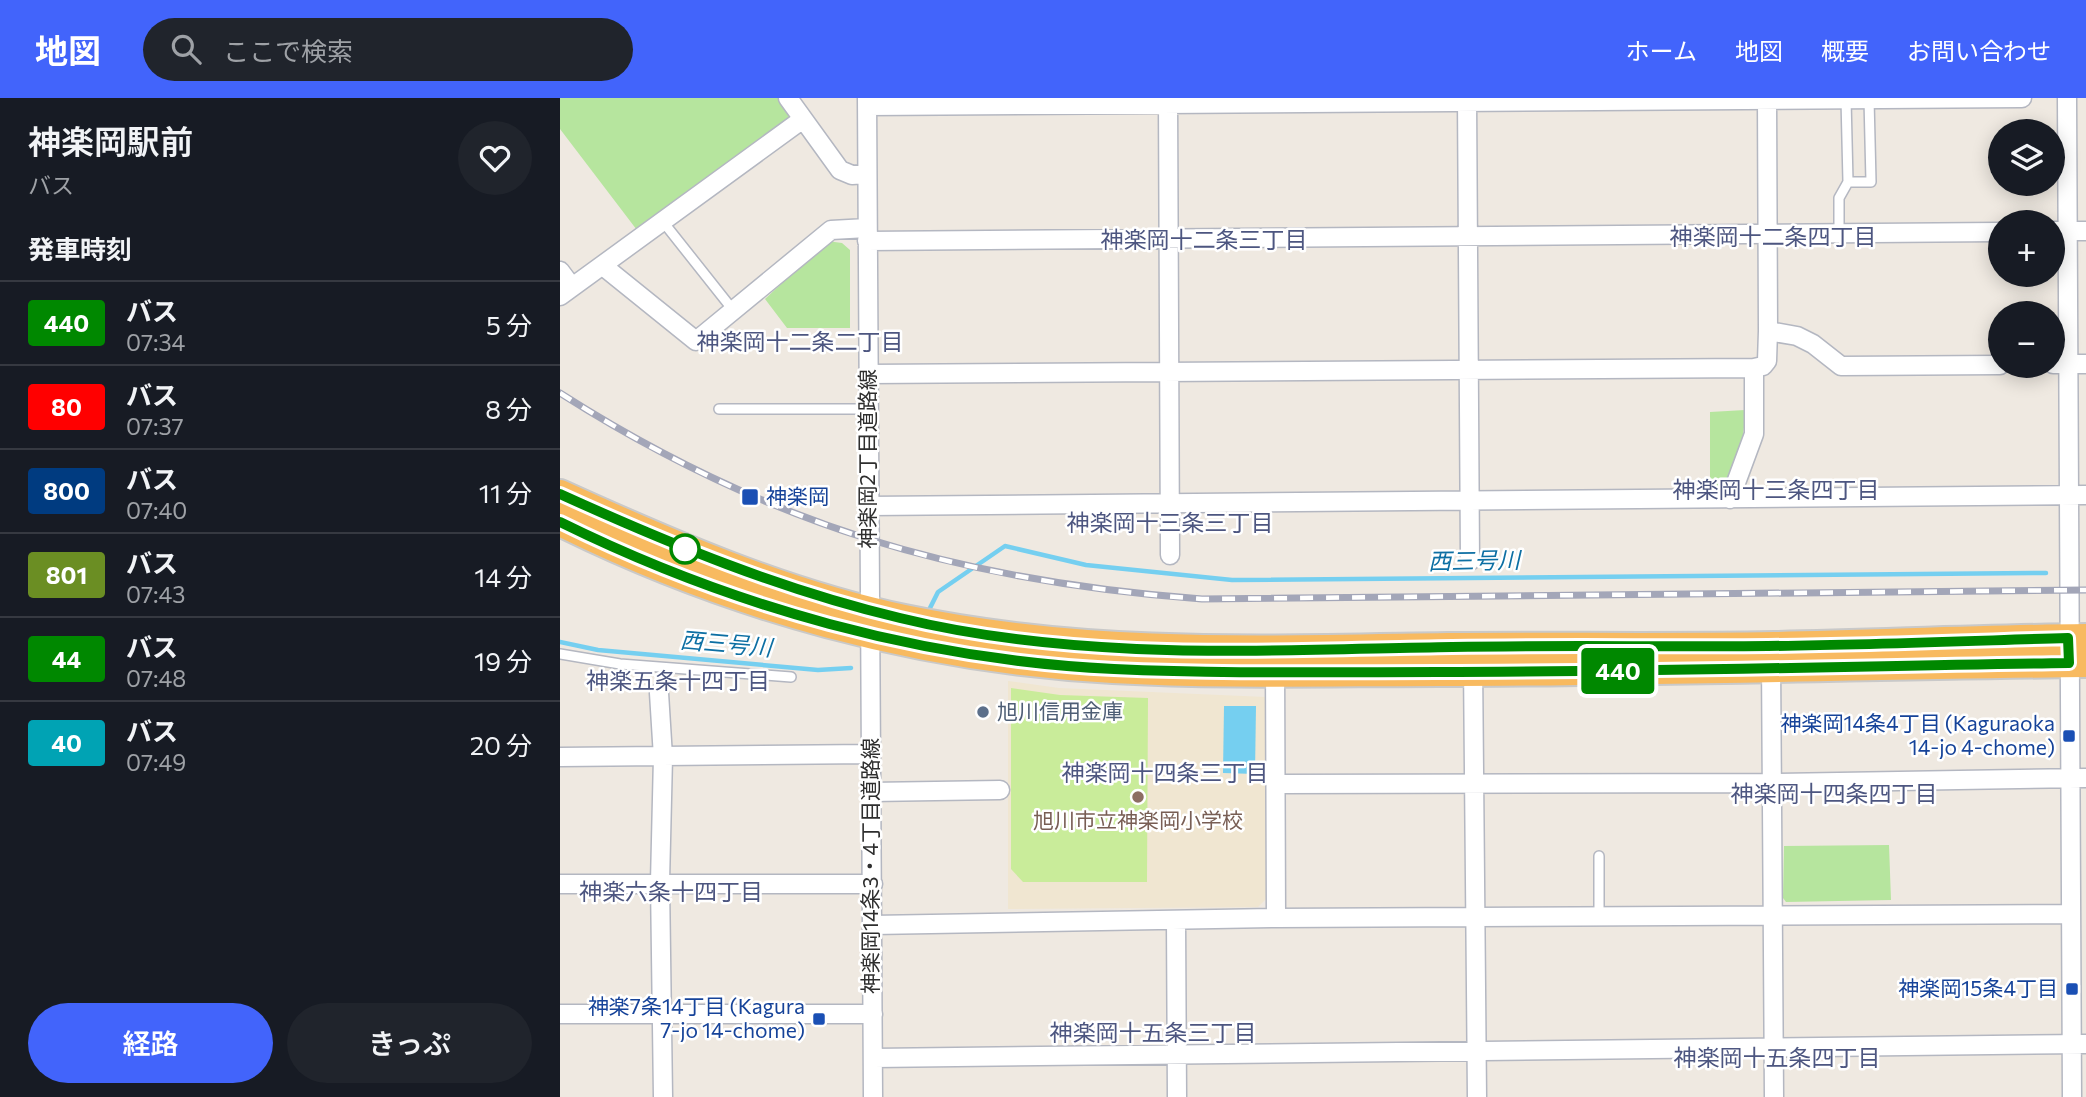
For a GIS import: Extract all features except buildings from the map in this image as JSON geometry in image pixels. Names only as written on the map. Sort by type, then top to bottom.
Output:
[{"type":"highway","points":[[560,494],[685,549],[793,588],[868,622]]},
{"type":"highway","points":[[560,522],[597,540],[776,609],[868,622],[989,657],[1052,664],[1113,669],[1275,662],[1771,658],[2077,651]]},
{"type":"street","points":[[788,98],[839,170],[852,175],[867,174]]},
{"type":"street","points":[[867,102],[2022,98]]},
{"type":"street","points":[[2067,98],[2070,364],[2078,495],[2078,891],[2071,914],[2079,1044],[2072,1097]]},
{"type":"street","points":[[868,374],[1763,366],[1767,360],[1768,331],[1767,99]]},
{"type":"street","points":[[1467,100],[1471,561]]},
{"type":"street","points":[[1168,101],[1172,505],[1170,555]]},
{"type":"street","name":"神楽岡2丁目道路線","points":[[867,102],[868,622]]},
{"type":"street","points":[[560,271],[566,292],[664,223],[803,118]]},
{"type":"street","points":[[603,266],[696,341],[831,230],[867,234],[1170,238],[1988,232]]},
{"type":"street","points":[[1768,331],[1797,336],[1813,344],[1841,366],[1988,365]]},
{"type":"street","points":[[1730,499],[1754,434],[1754,368]]},
{"type":"street","points":[[868,506],[2078,495]]},
{"type":"street","name":"神楽岡14条3・4丁目道路線","points":[[868,622],[873,884],[873,1097]]},
{"type":"street","points":[[1771,658],[1774,1097]]},
{"type":"street","points":[[1473,659],[1477,1097]]},
{"type":"street","points":[[1275,662],[1276,918]]},
{"type":"street","points":[[659,693],[663,757],[660,882],[663,1097]]},
{"type":"street","points":[[560,757],[871,754]]},
{"type":"street","points":[[1276,784],[1773,783],[2078,778]]},
{"type":"street","points":[[871,792],[1000,790]]},
{"type":"street","points":[[560,884],[873,884]]},
{"type":"street","points":[[873,925],[1276,918],[2071,914]]},
{"type":"street","points":[[1176,920],[1177,1097]]},
{"type":"street","points":[[560,1014],[873,1014]]},
{"type":"street","points":[[874,1058],[2079,1044]]},
{"type":"lane","points":[[1839,234],[1839,198],[1848,182],[1846,99]]},
{"type":"lane","points":[[1848,182],[1871,182],[1869,99]]},
{"type":"lane","points":[[664,223],[733,310]]},
{"type":"lane","points":[[719,409],[868,409]]},
{"type":"lane","points":[[560,654],[620,664],[791,677]]},
{"type":"lane","points":[[1598,856],[1599,918]]},
{"type":"shaded area","name":"旭川市立神楽岡小学校","points":[[1008,681],[1059,688],[1266,697],[1268,897],[1258,907],[1008,909]]},
{"type":"green space","points":[[560,98],[788,98],[803,119],[643,238],[560,129]]},
{"type":"green space","points":[[827,241],[842,243],[850,250],[850,328],[787,328],[765,299]]},
{"type":"green space","points":[[1745,410],[1739,454],[1730,475],[1717,491],[1710,486],[1710,412]]},
{"type":"green space","points":[[1011,688],[1060,695],[1148,698],[1147,882],[1023,882],[1011,869]]},
{"type":"green space","points":[[1889,845],[1891,900],[1786,902],[1783,898],[1784,846]]},
{"type":"water","points":[[1224,706],[1256,706],[1255,774],[1223,773]]},
{"type":"waterway","name":"西三号川","points":[[930,608],[938,592],[1005,546],[1086,565],[1232,580],[2046,573]]},
{"type":"waterway","name":"西三号川","points":[[560,642],[598,650],[818,670],[851,668]]},
{"type":"railway","points":[[560,393],[637,439],[713,478],[790,511],[868,539],[947,561],[1028,578],[1113,590],[1202,599],[2086,590]]},
{"type":"bus line","name":"440","points":[[560,494],[685,549],[793,588],[900,618],[1051,642],[1109,648],[1276,652],[1355,648],[1771,646],[2068,638],[2069,663],[1771,670],[1391,672],[1113,669],[1052,664],[989,657],[868,634],[776,609],[666,568],[560,522]]},
{"type":"place","name":"神楽岡","points":[[750,497]]},
{"type":"place","name":"旭川信用金庫","points":[[983,712]]},
{"type":"place","name":"神楽岡14条4丁目 (Kaguraoka 14-jo 4-chome)","points":[[2069,736]]},
{"type":"place","name":"旭川市立神楽岡小学校","points":[[1138,797]]},
{"type":"place","name":"神楽岡15条4丁目","points":[[2072,989]]},
{"type":"place","name":"神楽7条14丁目 (Kagura 7-jo 14-chome)","points":[[819,1019]]},
{"type":"district","name":"神楽岡十二条四丁目","points":[[1773,237]]},
{"type":"district","name":"神楽岡十二条三丁目","points":[[1204,240]]},
{"type":"district","name":"神楽岡十二条二丁目","points":[[800,342]]},
{"type":"district","name":"神楽岡十三条四丁目","points":[[1776,490]]},
{"type":"district","name":"神楽岡十三条三丁目","points":[[1170,523]]},
{"type":"district","name":"神楽五条十四丁目","points":[[678,681]]},
{"type":"district","name":"神楽岡十四条三丁目","points":[[1165,773]]},
{"type":"district","name":"神楽岡十四条四丁目","points":[[1834,794]]},
{"type":"district","name":"神楽六条十四丁目","points":[[671,892]]},
{"type":"district","name":"神楽岡十五条三丁目","points":[[1153,1033]]},
{"type":"district","name":"神楽岡十五条四丁目","points":[[1777,1058]]}]
